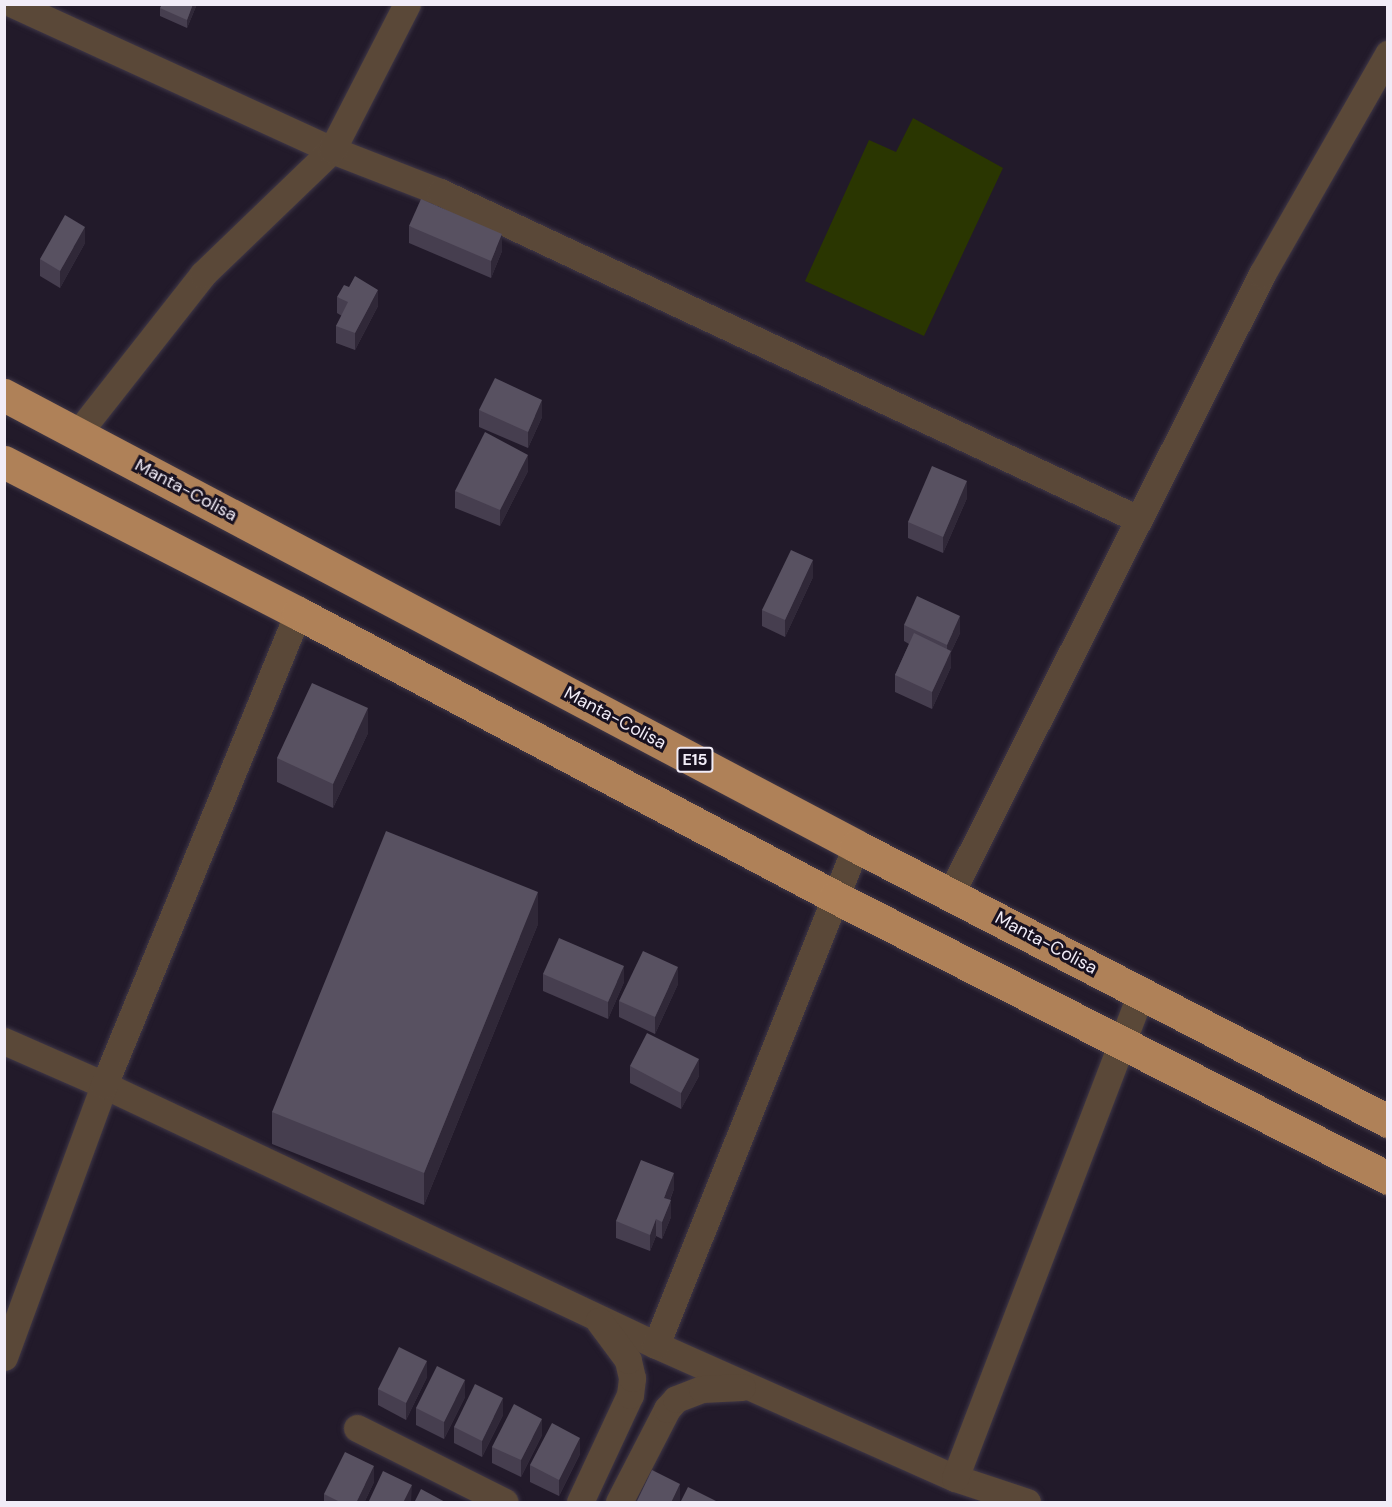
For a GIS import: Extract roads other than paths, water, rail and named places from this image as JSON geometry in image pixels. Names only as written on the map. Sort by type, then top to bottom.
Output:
[{"type":"highway","name":"Manta-Colisa","points":[[4,395],[856,846],[1388,1120]]},
{"type":"highway","points":[[4,462],[298,613],[835,897],[1388,1178]]},
{"type":"street","points":[[13,4],[332,150],[440,192],[1138,519]]},
{"type":"street","points":[[78,433],[203,273],[332,150],[407,4]]},
{"type":"street","points":[[951,893],[1262,274],[1388,54]]},
{"type":"street","points":[[4,1357],[13,1301],[52,1230],[104,1084],[298,613]]},
{"type":"street","points":[[656,1345],[856,846]]},
{"type":"street","points":[[956,1478],[1141,993]]},
{"type":"street","points":[[4,1041],[104,1084],[656,1345],[956,1478],[1027,1503]]},
{"type":"street","points":[[580,1503],[618,1424],[630,1395],[632,1378],[628,1360],[621,1346],[594,1316]]},
{"type":"street","points":[[619,1503],[667,1408],[676,1399],[702,1389],[752,1388]]},
{"type":"street","points":[[618,1424],[651,1440]]},
{"type":"street","points":[[357,1428],[505,1503]]}]
